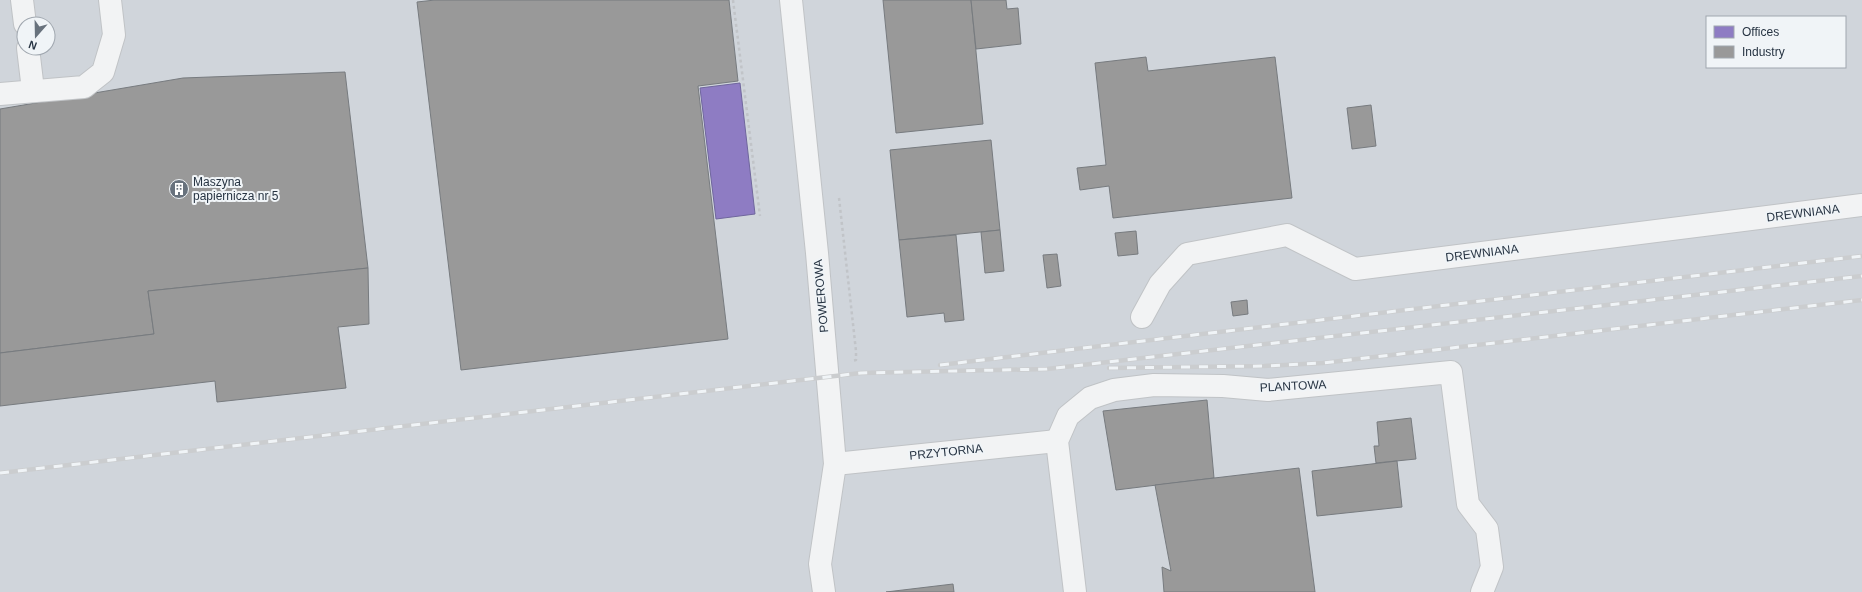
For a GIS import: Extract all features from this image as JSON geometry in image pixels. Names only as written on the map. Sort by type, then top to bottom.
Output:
[{"type":"lane","points":[[22,0],[24,16]]},
{"type":"lane","points":[[0,94],[33,90],[84,88],[103,72],[114,35],[110,0]]},
{"type":"lane","name":"POWEROWA","points":[[790,0],[817,253],[835,464],[820,564],[824,592]]},
{"type":"lane","points":[[29,56],[33,90]]},
{"type":"lane","name":"DREWNIANA","points":[[1142,318],[1160,284],[1187,254],[1287,236],[1355,269],[1862,205]]},
{"type":"lane","name":"PLANTOWA","points":[[1057,441],[1068,416],[1090,398],[1114,390],[1154,385],[1223,386],[1268,390],[1451,372],[1468,504],[1487,529],[1492,567],[1482,592]]},
{"type":"lane","points":[[1057,441],[1075,592]]},
{"type":"lane","name":"PRZYTORNA","points":[[835,464],[1057,441]]},
{"type":"path","points":[[733,0],[760,216]]},
{"type":"shaded area","points":[[0,0],[1862,0],[1862,592],[0,592]]},
{"type":"building: Offices","points":[[740,83],[755,214],[716,219],[700,88]]},
{"type":"building: Industry","points":[[435,0],[729,0],[738,81],[698,86],[728,339],[461,370],[417,2]]},
{"type":"building: Industry","points":[[883,0],[971,0],[983,124],[896,133]]},
{"type":"building: Industry","points":[[971,0],[1006,0],[1007,9],[1018,8],[1021,44],[976,49]]},
{"type":"building: Industry","points":[[1146,57],[1148,71],[1275,57],[1292,198],[1113,218],[1109,186],[1080,190],[1077,168],[1106,165],[1095,63]]},
{"type":"building: Industry","name":"Maszyna papiernicza nr 5","points":[[345,72],[368,268],[148,291],[154,334],[0,353],[0,109],[183,78]]},
{"type":"building: Industry","points":[[1371,105],[1376,146],[1352,149],[1347,108]]},
{"type":"building: Industry","points":[[991,140],[1000,230],[899,240],[890,150]]},
{"type":"building: Industry","points":[[1000,230],[1004,271],[985,273],[981,232]]},
{"type":"building: Industry","points":[[1136,231],[1138,254],[1118,256],[1115,233]]},
{"type":"building: Industry","points":[[956,235],[964,320],[945,322],[944,313],[907,317],[899,240]]},
{"type":"building: Industry","points":[[1057,254],[1061,286],[1047,288],[1043,255]]},
{"type":"building: Industry","points":[[368,268],[369,324],[338,327],[346,388],[217,402],[215,381],[0,406],[0,353],[154,334],[148,291]]},
{"type":"building: Industry","points":[[1247,300],[1248,314],[1233,316],[1231,302]]},
{"type":"building: Industry","points":[[1207,400],[1214,478],[1116,490],[1103,411]]},
{"type":"building: Industry","points":[[1411,418],[1416,459],[1376,463],[1374,446],[1379,446],[1377,422]]},
{"type":"building: Industry","points":[[1397,461],[1402,507],[1317,516],[1312,471]]},
{"type":"building: Industry","points":[[1299,468],[1315,592],[1164,592],[1162,567],[1171,571],[1155,485]]},
{"type":"building: Industry","points":[[953,584],[954,592],[886,592]]},
{"type":"railway","points":[[940,365],[1862,256]]},
{"type":"railway","points":[[0,473],[861,373],[1047,369],[1862,276]]},
{"type":"railway","points":[[1109,368],[1264,366],[1323,363],[1862,300]]},
{"type":"place","name":"Maszyna papiernicza nr 5","points":[[179,189]]}]
